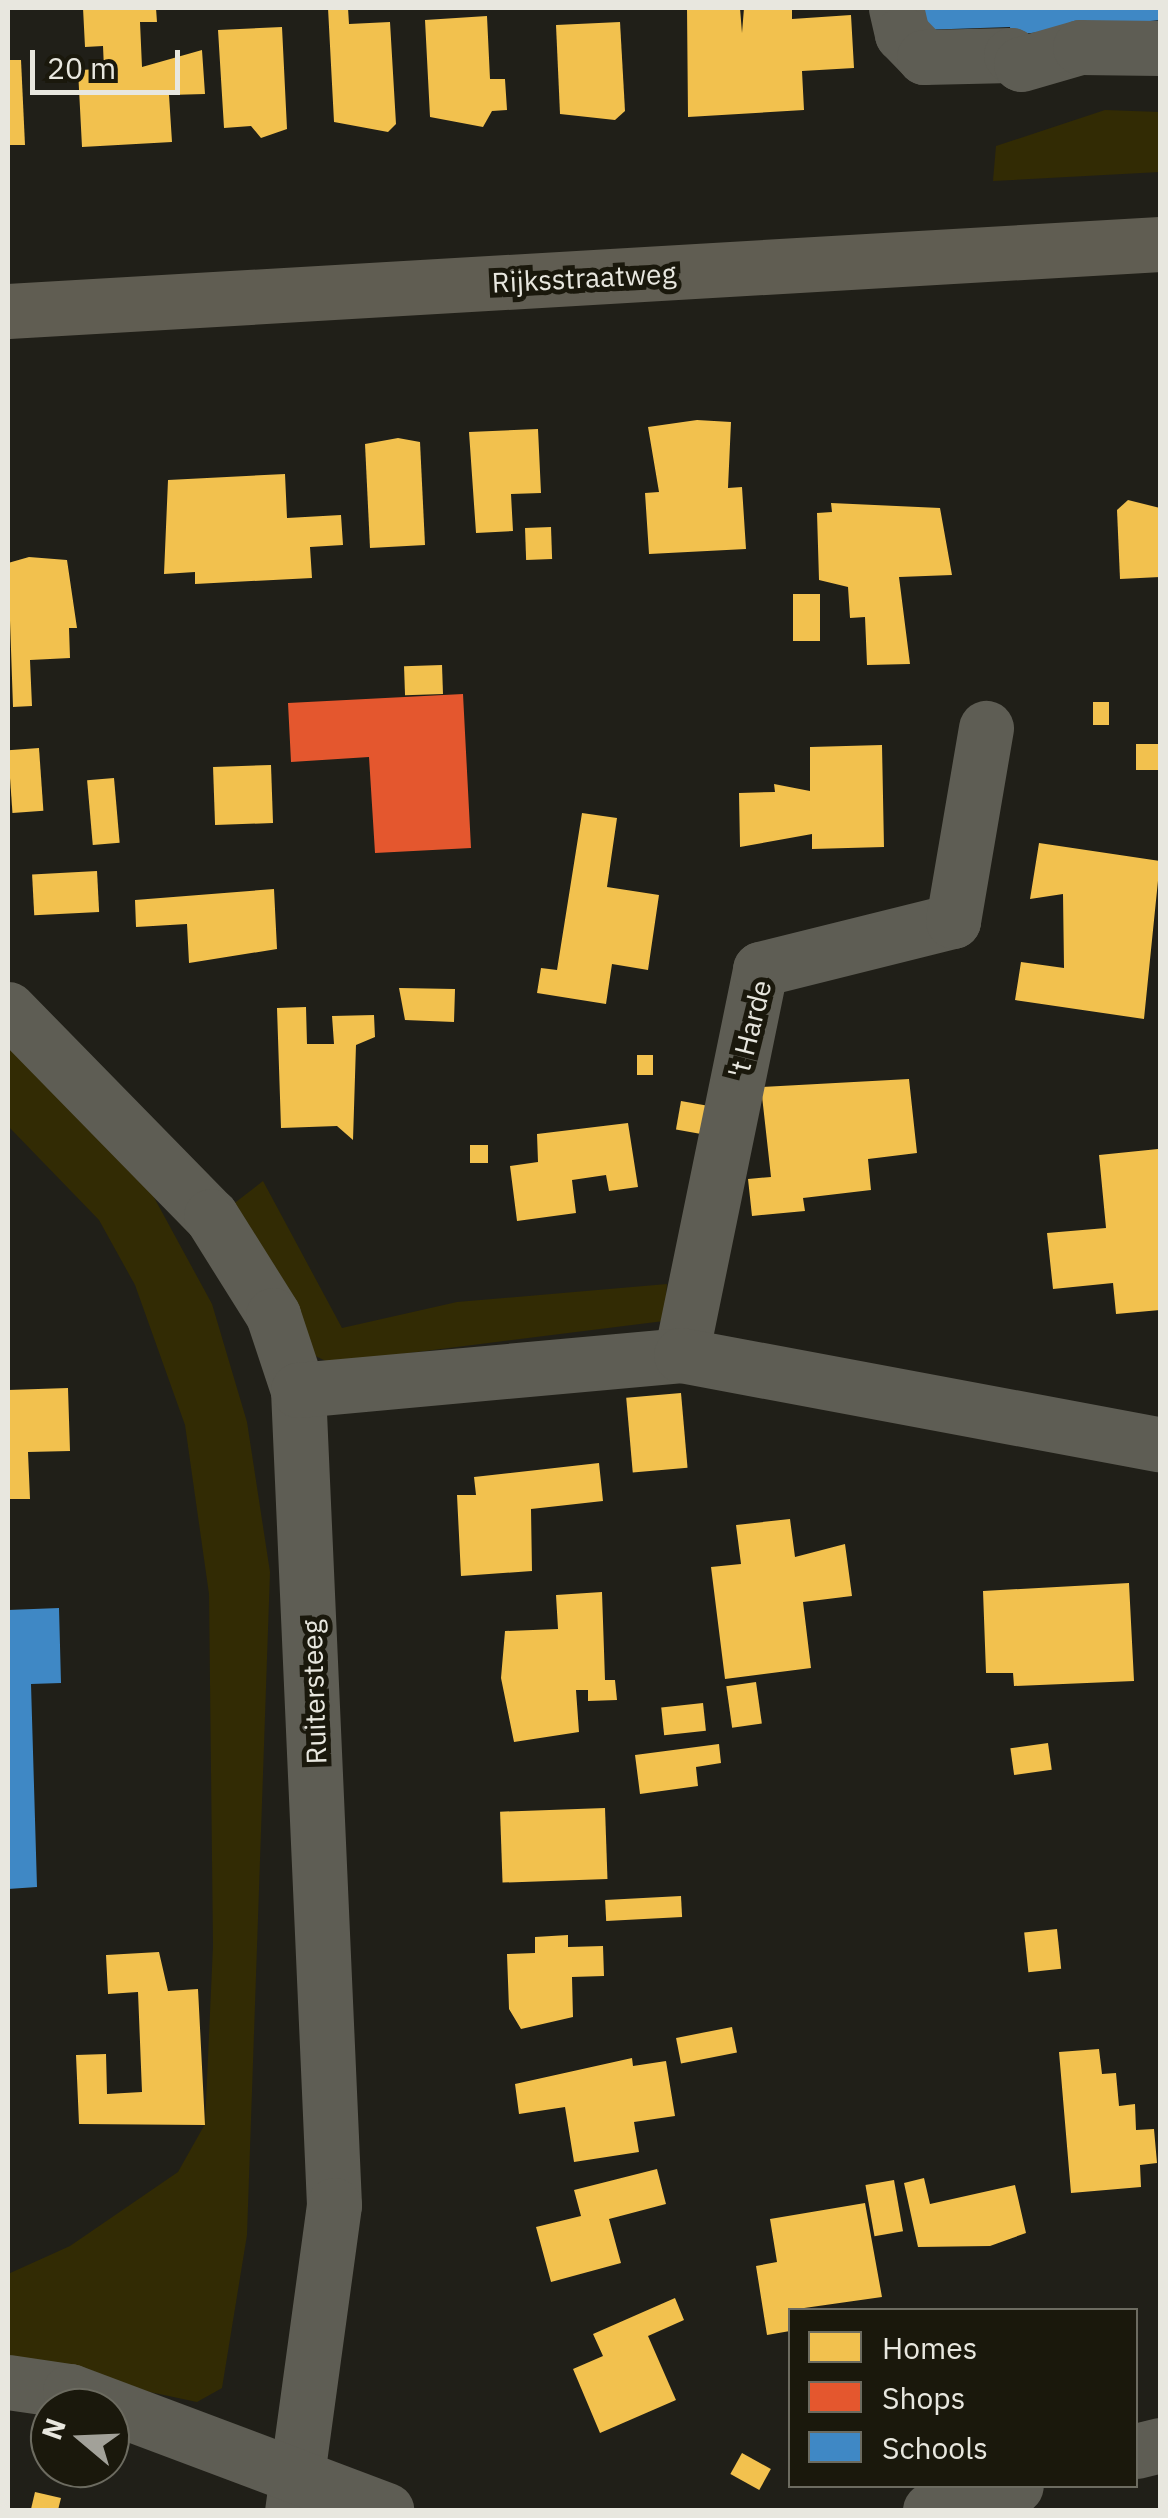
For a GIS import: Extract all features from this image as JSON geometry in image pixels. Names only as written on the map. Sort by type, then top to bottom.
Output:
[{"type":"main road","name":"Rijksstraatweg","points":[[8,312],[1160,244]]},
{"type":"street","points":[[896,8],[902,34],[924,56],[1011,55],[1021,64],[1080,47],[1151,41],[1160,48]]},
{"type":"street","name":"'t Harde","points":[[681,1355],[760,969],[953,921],[986,728]]},
{"type":"street","name":"Ruitersteeg","points":[[8,1008],[211,1216],[273,1315],[298,1390],[334,2205],[296,2495]]},
{"type":"street","points":[[298,1390],[681,1355],[1160,1445]]},
{"type":"street","points":[[8,2382],[70,2391],[296,2495],[386,2510]]},
{"type":"street","points":[[930,2510],[1009,2488]]},
{"type":"shaded area","points":[[1105,110],[1160,112],[1160,172],[993,181],[996,146]]},
{"type":"shaded area","points":[[8,1046],[144,1179],[212,1304],[247,1422],[270,1572],[247,2235],[222,2388],[197,2402],[8,2362],[8,2274],[70,2246],[178,2172],[205,2124],[213,1946],[209,1594],[185,1425],[135,1285],[99,1220],[8,1126]]},
{"type":"shaded area","points":[[263,1181],[342,1328],[457,1302],[667,1284],[664,1321],[330,1363],[305,1351],[232,1205]]},
{"type":"building: Homes","points":[[83,8],[156,8],[157,22],[140,22],[142,67],[202,50],[205,94],[169,95],[172,142],[82,147],[78,70],[104,69],[103,46],[85,47]]},
{"type":"building: Homes","points":[[328,8],[348,8],[349,24],[390,22],[396,124],[388,132],[334,122]]},
{"type":"building: Homes","points":[[687,8],[740,8],[742,33],[744,8],[792,8],[792,19],[851,15],[854,68],[802,71],[804,110],[688,117]]},
{"type":"building: Homes","points":[[487,16],[490,79],[505,79],[507,110],[492,111],[483,127],[430,117],[425,20]]},
{"type":"building: Homes","points":[[620,22],[625,111],[615,120],[560,114],[556,25]]},
{"type":"building: Homes","points":[[282,27],[287,129],[261,138],[251,126],[224,128],[218,30]]},
{"type":"building: Homes","points":[[8,60],[21,60],[25,145],[8,145]]},
{"type":"building: Homes","points":[[697,420],[731,422],[728,488],[742,487],[746,549],[649,554],[645,493],[659,492],[648,427]]},
{"type":"building: Homes","points":[[538,429],[541,493],[511,494],[513,531],[476,533],[469,432]]},
{"type":"building: Homes","points":[[398,438],[420,442],[425,545],[370,548],[365,444]]},
{"type":"building: Homes","points":[[285,474],[287,518],[341,515],[343,545],[310,547],[312,578],[195,584],[195,572],[164,574],[168,480]]},
{"type":"building: Homes","points":[[1128,500],[1160,508],[1160,577],[1120,579],[1117,510]]},
{"type":"building: Homes","points":[[831,503],[940,508],[952,575],[899,577],[910,664],[867,665],[865,617],[850,618],[848,587],[819,580],[817,513],[832,512]]},
{"type":"building: Homes","points":[[551,527],[552,559],[526,560],[525,528]]},
{"type":"building: Homes","points":[[29,557],[67,560],[77,628],[69,628],[70,658],[30,660],[32,706],[13,707],[8,563]]},
{"type":"building: Homes","points":[[793,594],[820,594],[820,641],[793,641]]},
{"type":"building: Homes","points":[[442,665],[443,694],[405,695],[404,666]]},
{"type":"building: Homes","points":[[1093,702],[1109,702],[1109,725],[1093,725]]},
{"type":"building: Homes","points":[[1136,744],[1160,744],[1160,770],[1136,770]]},
{"type":"building: Homes","points":[[882,745],[884,847],[812,849],[812,834],[740,847],[739,793],[775,792],[774,784],[810,791],[810,747]]},
{"type":"building: Homes","points":[[39,748],[43,811],[12,813],[8,750]]},
{"type":"building: Homes","points":[[271,765],[273,823],[215,825],[213,767]]},
{"type":"building: Homes","points":[[114,778],[120,843],[93,845],[87,780]]},
{"type":"building: Homes","points":[[582,813],[617,818],[607,887],[659,895],[648,970],[612,964],[606,1004],[537,993],[541,968],[557,970]]},
{"type":"building: Homes","points":[[1039,843],[1160,861],[1144,1019],[1015,1000],[1021,962],[1064,968],[1063,894],[1030,899]]},
{"type":"building: Homes","points":[[97,871],[99,912],[34,915],[32,874]]},
{"type":"building: Homes","points":[[274,889],[277,949],[189,963],[187,924],[136,927],[135,900]]},
{"type":"building: Homes","points":[[399,988],[455,989],[454,1022],[405,1020]]},
{"type":"building: Homes","points":[[306,1007],[307,1044],[334,1044],[332,1016],[374,1015],[375,1037],[356,1045],[353,1140],[337,1126],[281,1128],[277,1008]]},
{"type":"building: Homes","points":[[637,1055],[653,1055],[653,1075],[637,1075]]},
{"type":"building: Homes","points":[[909,1079],[917,1153],[868,1159],[871,1190],[803,1198],[805,1211],[752,1216],[748,1179],[771,1177],[761,1087]]},
{"type":"building: Homes","points":[[681,1101],[708,1106],[703,1134],[676,1130]]},
{"type":"building: Homes","points":[[628,1123],[638,1187],[609,1191],[606,1175],[572,1180],[576,1213],[517,1221],[510,1166],[538,1162],[537,1134]]},
{"type":"building: Homes","points":[[470,1145],[488,1145],[488,1163],[470,1163]]},
{"type":"building: Homes","points":[[1158,1149],[1160,1310],[1116,1314],[1113,1283],[1053,1289],[1047,1233],[1106,1228],[1099,1155]]},
{"type":"building: Homes","points":[[68,1388],[70,1451],[28,1452],[30,1499],[8,1499],[8,1390]]},
{"type":"building: Homes","points":[[681,1393],[688,1468],[633,1473],[626,1398]]},
{"type":"building: Homes","points":[[599,1463],[603,1501],[531,1509],[532,1571],[461,1576],[457,1495],[476,1495],[474,1477]]},
{"type":"building: Homes","points":[[790,1519],[795,1557],[845,1544],[852,1596],[803,1602],[811,1668],[725,1679],[711,1567],[741,1564],[736,1525]]},
{"type":"building: Homes","points":[[1129,1583],[1134,1681],[1014,1686],[1013,1673],[986,1673],[983,1591]]},
{"type":"building: Homes","points":[[602,1592],[605,1680],[615,1680],[617,1700],[588,1701],[588,1690],[576,1690],[579,1732],[514,1742],[501,1678],[505,1631],[558,1629],[556,1595]]},
{"type":"building: Homes","points":[[756,1682],[762,1724],[732,1728],[726,1686]]},
{"type":"building: Homes","points":[[703,1703],[706,1731],[664,1735],[661,1707]]},
{"type":"building: Homes","points":[[1048,1743],[1052,1770],[1014,1775],[1010,1748]]},
{"type":"building: Homes","points":[[719,1744],[721,1763],[696,1767],[698,1786],[640,1794],[635,1755]]},
{"type":"building: Homes","points":[[605,1808],[607,1879],[503,1883],[500,1812]]},
{"type":"building: Homes","points":[[681,1896],[682,1917],[606,1921],[605,1900]]},
{"type":"building: Homes","points":[[1057,1929],[1061,1969],[1028,1972],[1024,1932]]},
{"type":"building: Homes","points":[[568,1935],[568,1947],[603,1946],[604,1976],[572,1977],[573,2017],[521,2029],[509,2009],[507,1954],[535,1953],[535,1937]]},
{"type":"building: Homes","points":[[159,1952],[168,1991],[198,1989],[205,2125],[79,2124],[76,2055],[106,2054],[107,2094],[142,2092],[138,1992],[108,1994],[106,1955]]},
{"type":"building: Homes","points":[[732,2027],[737,2053],[681,2063],[676,2038]]},
{"type":"building: Homes","points":[[1099,2049],[1102,2074],[1116,2073],[1119,2106],[1135,2104],[1136,2130],[1154,2129],[1157,2163],[1140,2165],[1141,2187],[1071,2193],[1059,2052]]},
{"type":"building: Homes","points":[[632,2058],[633,2066],[666,2061],[675,2116],[634,2122],[639,2152],[574,2162],[565,2107],[519,2114],[515,2084]]},
{"type":"building: Homes","points":[[657,2169],[666,2204],[609,2219],[621,2263],[551,2282],[536,2227],[581,2216],[574,2190]]},
{"type":"building: Homes","points":[[924,2178],[930,2204],[1015,2185],[1026,2233],[990,2246],[918,2247],[904,2183]]},
{"type":"building: Homes","points":[[894,2180],[903,2231],[874,2236],[865,2185]]},
{"type":"building: Homes","points":[[865,2203],[882,2297],[788,2308],[788,2331],[767,2335],[756,2266],[777,2262],[770,2219]]},
{"type":"building: Homes","points":[[675,2298],[684,2320],[648,2336],[676,2400],[600,2433],[573,2369],[603,2356],[593,2334]]},
{"type":"building: Homes","points":[[742,2453],[771,2469],[759,2490],[730,2474]]},
{"type":"building: Homes","points":[[35,2492],[61,2498],[58,2510],[31,2509]]},
{"type":"building: Shops","points":[[463,694],[471,848],[375,853],[369,757],[291,762],[288,703]]},
{"type":"building: Schools","points":[[919,8],[1160,8],[1160,20],[1011,35],[1010,27],[921,30]]},
{"type":"building: Schools","points":[[59,1608],[61,1683],[31,1684],[37,1887],[8,1889],[8,1610]]}]
